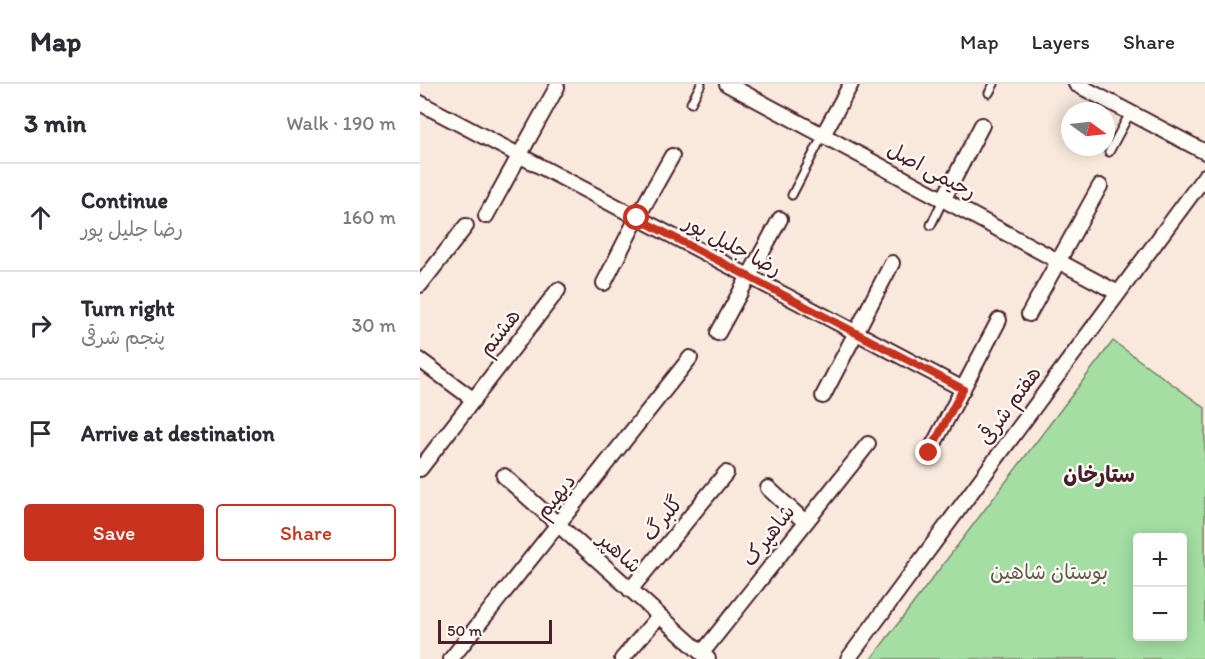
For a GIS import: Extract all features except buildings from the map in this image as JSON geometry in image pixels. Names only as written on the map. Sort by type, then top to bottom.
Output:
[{"type":"street","name":"رحیمی اصل","points":[[727,84],[1118,293]]},
{"type":"street","points":[[823,135],[851,84]]},
{"type":"street","points":[[1076,84],[1205,152]]},
{"type":"street","points":[[486,216],[556,87]]},
{"type":"street","name":"رضا جلیل پور","points":[[420,104],[963,389]]},
{"type":"street","points":[[943,200],[982,125]]},
{"type":"street","points":[[604,283],[672,156]]},
{"type":"street","name":"هفتم شرقی","points":[[848,659],[1118,293],[1203,182]]},
{"type":"street","points":[[1029,314],[1100,186]]},
{"type":"street","points":[[718,333],[780,219]]},
{"type":"street","points":[[420,285],[466,226]]},
{"type":"street","points":[[823,396],[892,263]]},
{"type":"street","name":"هشتم","points":[[420,469],[558,290]]},
{"type":"street","points":[[929,453],[999,320]]},
{"type":"street","name":"دیهیم","points":[[451,659],[690,358]]},
{"type":"street","points":[[420,360],[474,400]]},
{"type":"street","name":"شاهپرک","points":[[705,656],[805,522],[868,444]]},
{"type":"street","name":"گلبرگ","points":[[630,590],[726,473]]},
{"type":"street","name":"شاهپر","points":[[504,476],[705,656]]},
{"type":"street","points":[[768,488],[805,522]]},
{"type":"street","points":[[622,659],[659,615]]},
{"type":"lane","points":[[691,103],[701,84]]},
{"type":"lane","points":[[989,93],[994,84]]},
{"type":"lane","points":[[1115,141],[1131,113]]},
{"type":"lane","points":[[792,195],[823,135]]},
{"type":"lane","points":[[931,225],[943,200]]},
{"type":"green space","name":"بوستان شاهین","points":[[1113,341],[1205,408],[1205,659],[871,659]]},
{"type":"district","name":"ستارخان","points":[[1099,474]]},
{"type":"route","points":[[637,218],[963,389],[929,453]]}]
